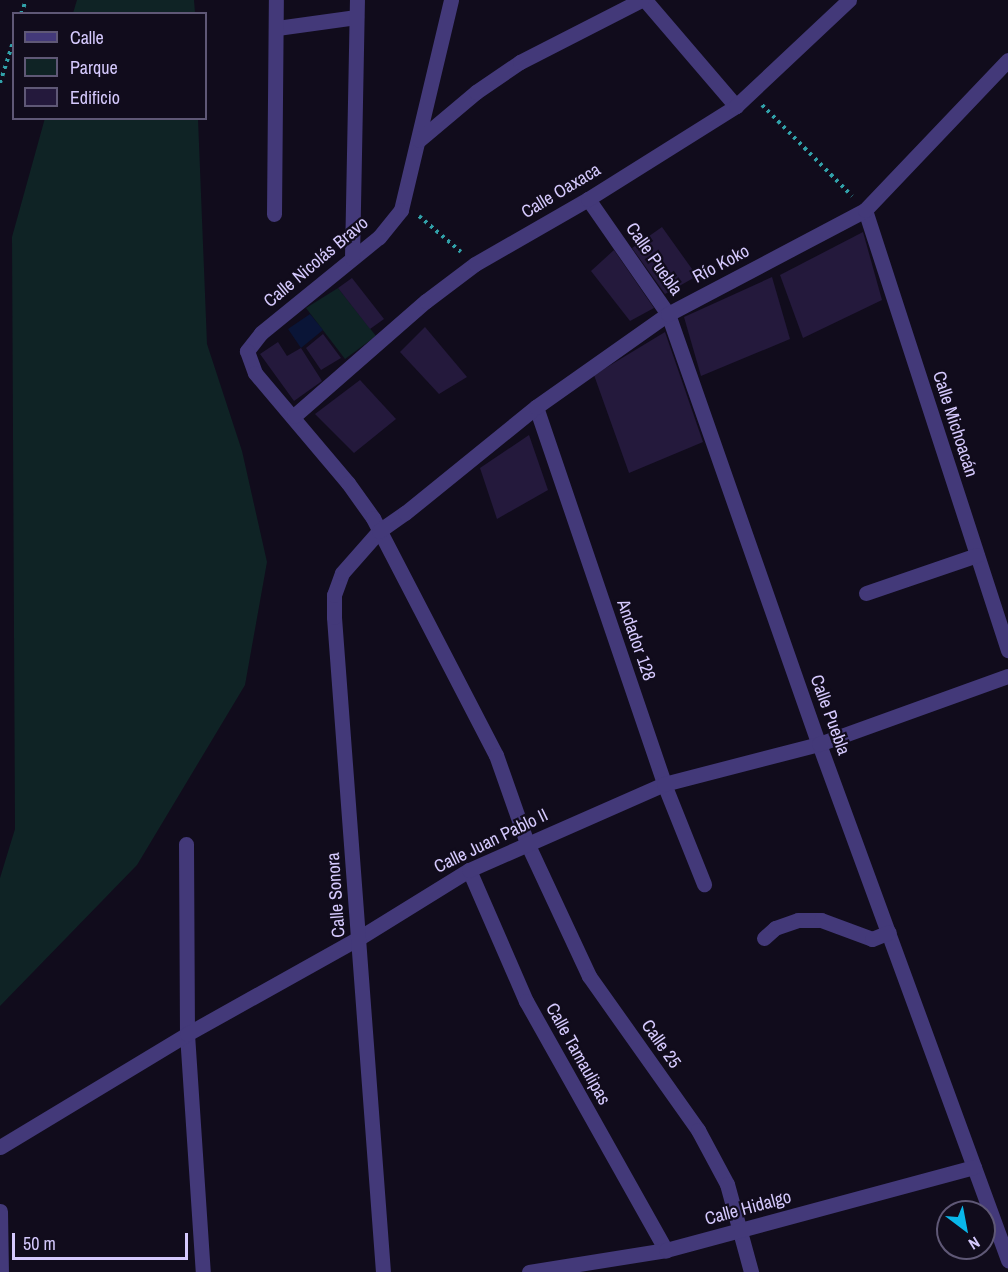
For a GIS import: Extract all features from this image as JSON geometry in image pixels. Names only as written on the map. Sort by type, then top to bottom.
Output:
[{"type":"street","points":[[274,214],[276,0]]},
{"type":"street","points":[[352,258],[357,0]]},
{"type":"street","name":"Calle Nicolás Bravo","points":[[247,351],[261,333],[379,237],[401,210],[451,0]]},
{"type":"street","points":[[418,140],[476,92],[520,63],[643,0],[736,106]]},
{"type":"street","name":"Calle Oaxaca","points":[[294,416],[426,301],[475,264],[588,199],[736,106],[849,0]]},
{"type":"street","points":[[277,28],[356,17]]},
{"type":"street","name":"Río Koko","points":[[379,531],[405,513],[536,407],[668,314],[865,210],[1008,60]]},
{"type":"street","name":"Calle Puebla","points":[[588,199],[668,314],[819,744],[1008,1260]]},
{"type":"street","name":"Calle Michoacán","points":[[865,210],[1008,650]]},
{"type":"street","name":"Calle 25","points":[[247,351],[255,373],[294,416],[348,483],[379,531],[496,755],[527,843],[589,976],[698,1130],[727,1184],[751,1272]]},
{"type":"street","name":"Andador 128","points":[[536,407],[664,784],[704,884]]},
{"type":"street","name":"Calle Sonora","points":[[379,531],[342,573],[334,595],[383,1272]]},
{"type":"street","points":[[866,593],[977,555]]},
{"type":"street","name":"Calle Juan Pablo II","points":[[0,1147],[187,1034],[359,938],[469,870],[664,784],[819,744],[1008,676]]},
{"type":"street","points":[[186,844],[187,1034],[203,1272]]},
{"type":"street","name":"Calle Tamaulipas","points":[[469,870],[526,1001],[666,1250]]},
{"type":"street","points":[[764,938],[774,928],[798,920],[821,920],[872,939],[889,932]]},
{"type":"street","name":"Calle Hidalgo","points":[[529,1272],[666,1250],[974,1167]]},
{"type":"street","points":[[0,1211],[1,1272]]},
{"type":"path","points":[[0,83],[12,45]]},
{"type":"path","points":[[750,93],[865,210]]},
{"type":"path","points":[[403,202],[475,264]]},
{"type":"green space","points":[[77,0],[194,0],[195,12],[73,12]]},
{"type":"green space","points":[[44,120],[198,120],[207,344],[242,451],[267,562],[245,685],[137,865],[0,1006],[0,878],[15,829],[12,237]]},
{"type":"green space","points":[[338,288],[376,336],[345,359],[306,308]]},
{"type":"water","points":[[310,314],[323,330],[301,348],[288,329]]},
{"type":"building","points":[[662,227],[697,276],[665,294],[632,248]]},
{"type":"building","points":[[863,232],[882,300],[803,338],[780,275]]},
{"type":"building","points":[[614,250],[654,308],[630,321],[591,271]]},
{"type":"building","points":[[772,277],[790,339],[701,376],[684,317]]},
{"type":"building","points":[[352,278],[384,319],[370,329],[338,288]]},
{"type":"building","points":[[425,327],[467,377],[439,394],[400,352]]},
{"type":"building","points":[[665,332],[703,442],[629,473],[594,375]]},
{"type":"building","points":[[323,334],[341,358],[321,370],[306,348]]},
{"type":"building","points":[[278,342],[287,356],[301,348],[322,381],[294,401],[260,354]]},
{"type":"building","points":[[360,380],[396,419],[354,453],[315,414]]},
{"type":"building","points":[[529,435],[548,490],[497,519],[480,468]]}]
